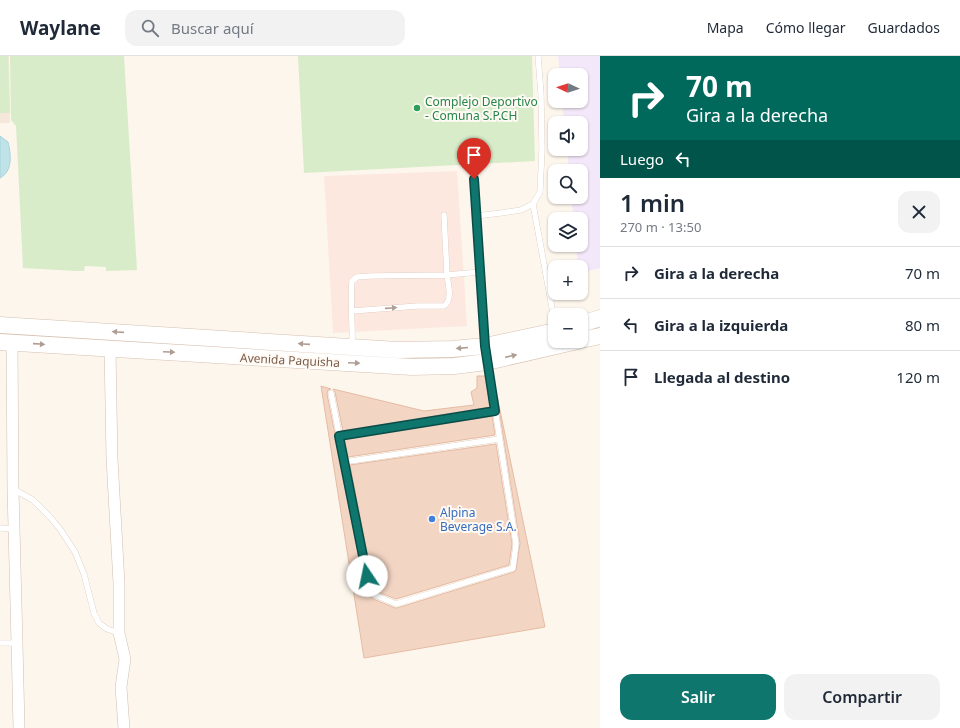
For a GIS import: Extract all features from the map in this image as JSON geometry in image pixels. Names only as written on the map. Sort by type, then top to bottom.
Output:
[{"type":"main road","points":[[588,322],[600,318]]},
{"type":"main road","name":"Avenida Paquisha","points":[[0,325],[398,350],[452,349],[485,346],[548,332]]},
{"type":"main road","points":[[588,339],[600,336]]},
{"type":"main road","name":"Avenida Paquisha","points":[[6,342],[412,367],[454,366],[487,362],[548,348]]},
{"type":"main road","points":[[485,346],[487,362]]},
{"type":"street","points":[[6,342],[13,489],[19,728]]},
{"type":"street","points":[[110,348],[112,459],[119,582],[119,633],[125,658],[121,687],[124,728]]},
{"type":"lane","points":[[476,216],[521,210],[533,204],[540,192],[542,149],[541,94],[538,56]]},
{"type":"lane","points":[[474,179],[485,346]]},
{"type":"lane","points":[[533,204],[552,308]]},
{"type":"lane","points":[[352,311],[418,306],[444,306],[446,304],[448,301],[449,291],[444,215]]},
{"type":"lane","points":[[352,347],[351,292],[352,281],[357,277],[447,275],[480,272]]},
{"type":"lane","points":[[331,393],[367,576],[375,595],[396,604],[513,568],[516,544],[487,362]]},
{"type":"lane","points":[[339,436],[495,411]]},
{"type":"lane","points":[[344,462],[499,439]]},
{"type":"lane","points":[[13,489],[33,500],[50,516],[60,529],[75,552],[84,574],[94,613],[99,624],[107,629],[119,633]]},
{"type":"lane","points":[[0,528],[13,529]]},
{"type":"lane","points":[[0,643],[17,643]]},
{"type":"shaded area","points":[[0,56],[9,56],[10,123],[0,123]]},
{"type":"shaded area","points":[[558,56],[600,56],[600,268],[588,271],[588,260],[577,260],[577,252],[588,252],[588,212],[573,212],[572,204],[588,204],[588,164],[568,164],[568,156],[588,156],[588,116],[563,116],[563,108],[588,108],[588,68],[559,68]]},
{"type":"shaded area","points":[[457,171],[467,326],[333,333],[324,176]]},
{"type":"green space","points":[[0,56],[8,56],[10,113],[0,113]]},
{"type":"green space","points":[[10,56],[124,56],[137,270],[106,271],[106,267],[85,266],[84,271],[23,268],[16,126],[11,120]]},
{"type":"green space","name":"Complejo Deportivo - Comuna S.P.CH","points":[[298,56],[532,56],[535,161],[304,173]]},
{"type":"water","points":[[0,136],[8,142],[10,162],[7,171],[0,178]]},
{"type":"building","points":[[477,376],[486,376],[490,407],[343,431],[335,392],[333,389],[424,411],[474,405],[471,392],[477,388]]},
{"type":"building","points":[[321,386],[331,389],[328,390],[327,394],[363,578],[373,599],[395,608],[514,572],[516,570],[520,543],[497,396],[545,627],[364,658]]},
{"type":"building","points":[[492,416],[495,435],[348,457],[344,439]]},
{"type":"building","points":[[496,444],[512,544],[509,565],[396,599],[378,592],[371,575],[350,465]]},
{"type":"place","name":"Complejo Deportivo - Comuna S.P.CH","points":[[417,108]]},
{"type":"place","name":"Alpina Beverage S.A.","points":[[432,519]]},
{"type":"route","points":[[367,576],[339,436],[495,411],[485,346],[474,179]]}]
